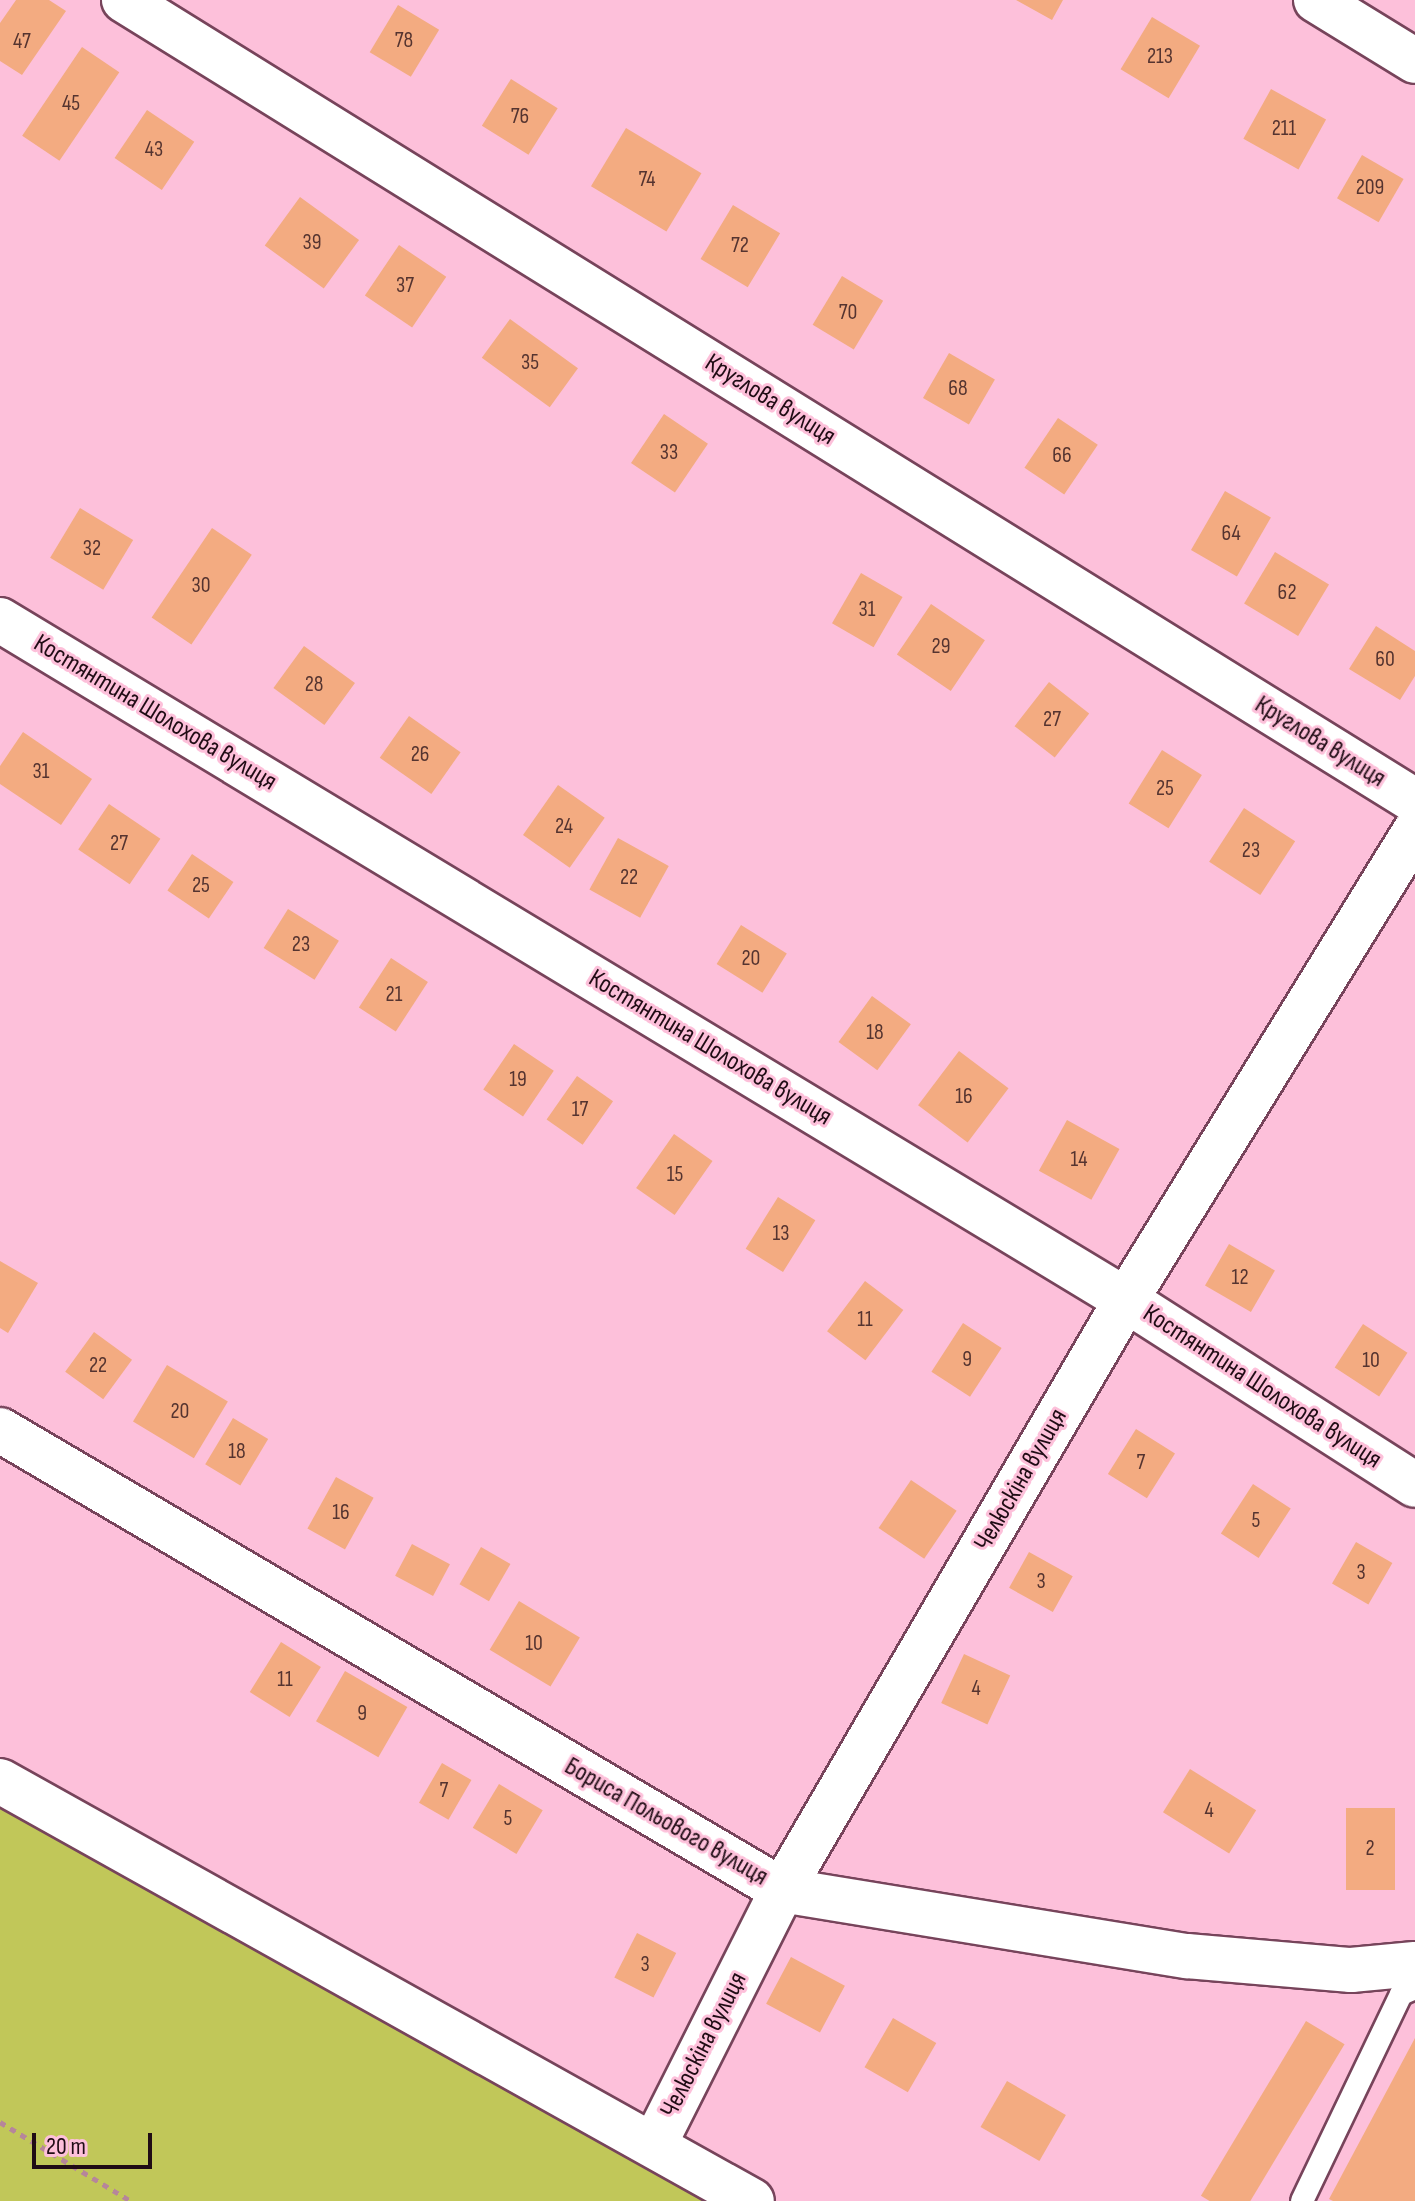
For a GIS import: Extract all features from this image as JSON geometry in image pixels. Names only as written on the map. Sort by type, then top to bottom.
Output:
[{"type":"street","name":"Круглова вулиця","points":[[124,0],[1415,801]]},
{"type":"street","points":[[1316,0],[1415,61]]},
{"type":"street","name":"Костянтина Шолохова вулиця","points":[[0,620],[1126,1300],[1415,1485]]},
{"type":"street","name":"Челюскіна вулиця","points":[[654,2145],[782,1890],[1126,1300],[1415,831]]},
{"type":"street","name":"Бориса Польового вулиця","points":[[0,1430],[782,1890],[1187,1956],[1351,1970],[1415,1964]]},
{"type":"street","points":[[0,1781],[752,2201]]},
{"type":"lane","points":[[1302,2201],[1401,1994],[1415,1988]]},
{"type":"path","points":[[0,2122],[131,2201]]},
{"type":"green space","points":[[0,1801],[712,2201],[0,2201]]},
{"type":"building","points":[[16,0],[49,0],[66,11],[22,75],[0,61],[0,23]]},
{"type":"building","points":[[1016,0],[1063,0],[1052,20]]},
{"type":"building","points":[[398,5],[439,30],[411,77],[370,52]]},
{"type":"building","points":[[1152,17],[1200,46],[1169,98],[1121,69]]},
{"type":"building","points":[[82,47],[119,72],[59,161],[22,136]]},
{"type":"building","points":[[511,79],[558,108],[528,155],[482,126]]},
{"type":"building","points":[[1271,89],[1326,120],[1298,169],[1243,139]]},
{"type":"building","points":[[147,110],[194,142],[162,190],[115,158]]},
{"type":"building","points":[[626,128],[701,173],[666,232],[591,186]]},
{"type":"building","points":[[1362,155],[1404,179],[1379,222],[1337,198]]},
{"type":"building","points":[[300,197],[359,240],[324,288],[265,246]]},
{"type":"building","points":[[733,205],[780,233],[748,287],[701,259]]},
{"type":"building","points":[[399,245],[446,277],[412,327],[365,296]]},
{"type":"building","points":[[842,276],[883,301],[854,350],[813,325]]},
{"type":"building","points":[[510,319],[578,368],[550,407],[482,358]]},
{"type":"building","points":[[949,353],[995,380],[969,425],[923,398]]},
{"type":"building","points":[[664,414],[708,444],[675,493],[631,463]]},
{"type":"building","points":[[1058,418],[1098,445],[1064,495],[1024,468]]},
{"type":"building","points":[[1225,491],[1271,518],[1237,576],[1191,550]]},
{"type":"building","points":[[80,508],[133,540],[103,590],[50,558]]},
{"type":"building","points":[[212,528],[252,555],[191,644],[152,618]]},
{"type":"building","points":[[1275,552],[1329,584],[1298,636],[1244,603]]},
{"type":"building","points":[[861,573],[903,597],[874,647],[832,623]]},
{"type":"building","points":[[931,604],[985,640],[951,691],[897,655]]},
{"type":"building","points":[[1376,626],[1415,651],[1415,676],[1400,700],[1349,669]]},
{"type":"building","points":[[304,646],[355,683],[324,725],[273,688]]},
{"type":"building","points":[[1049,682],[1089,713],[1055,758],[1015,726]]},
{"type":"building","points":[[409,716],[461,752],[431,794],[380,758]]},
{"type":"building","points":[[23,732],[92,779],[61,825],[0,784],[0,766]]},
{"type":"building","points":[[1162,750],[1202,775],[1168,828],[1129,803]]},
{"type":"building","points":[[558,785],[605,818],[570,868],[523,835]]},
{"type":"building","points":[[109,804],[160,839],[130,884],[78,850]]},
{"type":"building","points":[[1244,808],[1295,841],[1260,895],[1209,862]]},
{"type":"building","points":[[618,838],[669,866],[640,918],[589,890]]},
{"type":"building","points":[[192,854],[233,882],[209,918],[167,890]]},
{"type":"building","points":[[288,909],[339,941],[315,980],[264,948]]},
{"type":"building","points":[[741,925],[787,954],[762,993],[717,964]]},
{"type":"building","points":[[391,958],[428,982],[396,1031],[359,1007]]},
{"type":"building","points":[[872,996],[911,1024],[877,1070],[838,1042]]},
{"type":"building","points":[[514,1044],[554,1071],[523,1116],[483,1090]]},
{"type":"building","points":[[959,1051],[1009,1088],[968,1143],[918,1105]]},
{"type":"building","points":[[577,1076],[613,1101],[583,1145],[547,1119]]},
{"type":"building","points":[[1067,1120],[1119,1149],[1091,1200],[1039,1171]]},
{"type":"building","points":[[674,1134],[713,1161],[675,1215],[636,1188]]},
{"type":"building","points":[[778,1197],[815,1220],[783,1272],[746,1249]]},
{"type":"building","points":[[1229,1244],[1275,1270],[1251,1312],[1205,1286]]},
{"type":"building","points":[[0,1261],[38,1283],[8,1333],[0,1328]]},
{"type":"building","points":[[865,1281],[903,1310],[865,1360],[827,1331]]},
{"type":"building","points":[[963,1323],[1002,1348],[970,1397],[931,1372]]},
{"type":"building","points":[[1363,1324],[1407,1353],[1379,1396],[1335,1368]]},
{"type":"building","points":[[94,1332],[132,1360],[103,1399],[65,1372]]},
{"type":"building","points":[[167,1365],[228,1402],[194,1458],[133,1422]]},
{"type":"building","points":[[233,1418],[268,1439],[240,1485],[205,1464]]},
{"type":"building","points":[[1136,1429],[1175,1453],[1147,1498],[1108,1474]]},
{"type":"building","points":[[336,1477],[374,1498],[345,1549],[307,1529]]},
{"type":"building","points":[[911,1480],[957,1511],[924,1559],[879,1528]]},
{"type":"building","points":[[1253,1484],[1291,1509],[1259,1558],[1221,1533]]},
{"type":"building","points":[[1356,1542],[1392,1563],[1368,1605],[1332,1584]]},
{"type":"building","points":[[412,1544],[450,1564],[433,1596],[395,1576]]},
{"type":"building","points":[[481,1547],[510,1564],[489,1601],[460,1584]]},
{"type":"building","points":[[1029,1552],[1073,1576],[1053,1612],[1009,1588]]},
{"type":"building","points":[[519,1601],[580,1638],[551,1686],[490,1650]]},
{"type":"building","points":[[281,1642],[321,1667],[290,1717],[250,1692]]},
{"type":"building","points":[[964,1654],[1010,1676],[987,1724],[941,1703]]},
{"type":"building","points":[[345,1671],[407,1707],[378,1757],[316,1721]]},
{"type":"building","points":[[442,1763],[471,1780],[448,1820],[419,1803]]},
{"type":"building","points":[[1190,1769],[1256,1810],[1229,1854],[1163,1812]]},
{"type":"building","points":[[499,1784],[543,1810],[516,1854],[473,1828]]},
{"type":"building","points":[[1346,1808],[1395,1808],[1395,1890],[1346,1890]]},
{"type":"building","points":[[637,1933],[676,1953],[654,1998],[614,1978]]},
{"type":"building","points":[[791,1957],[845,1986],[820,2032],[766,2004]]},
{"type":"building","points":[[893,2018],[936,2043],[908,2092],[865,2067]]},
{"type":"building","points":[[1306,2021],[1345,2044],[1250,2201],[1209,2201],[1201,2196]]},
{"type":"building","points":[[1415,2038],[1415,2201],[1329,2199]]},
{"type":"building","points":[[1007,2081],[1066,2115],[1039,2161],[980,2127]]}]
